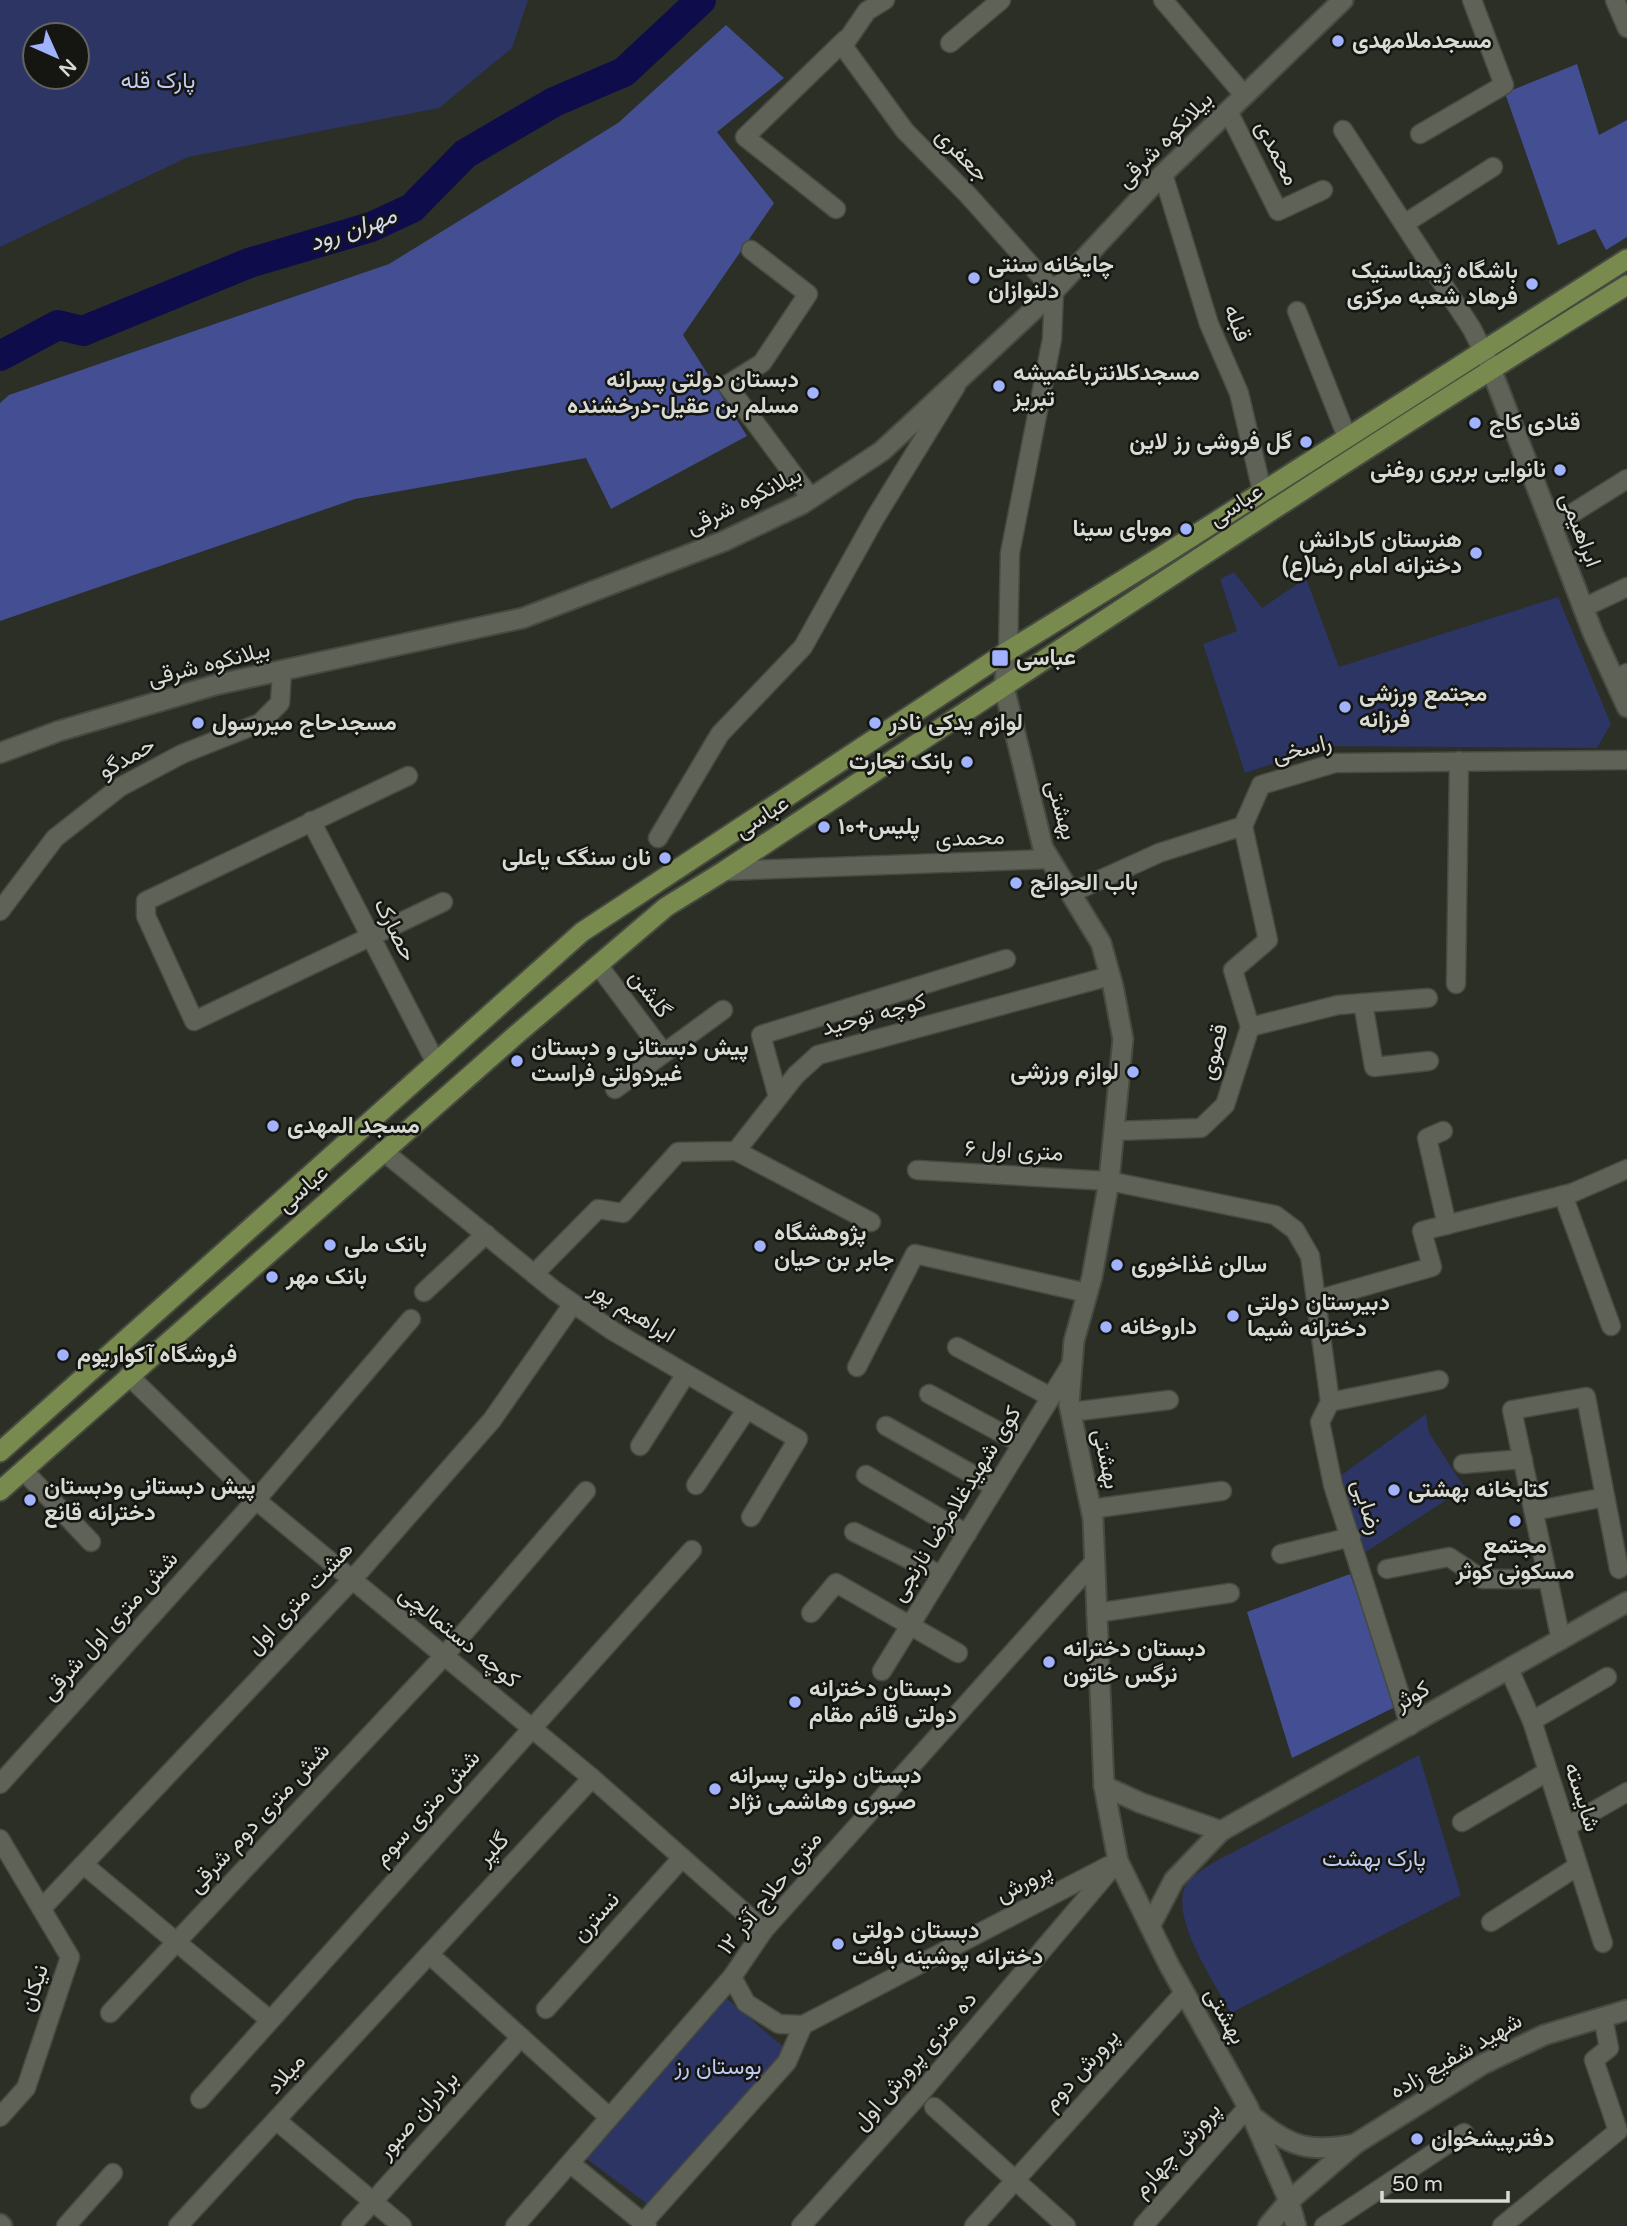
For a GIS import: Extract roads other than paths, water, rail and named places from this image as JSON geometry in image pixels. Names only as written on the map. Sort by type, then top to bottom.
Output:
[{"type":"main road","name":"بیلانکوه شرقی","points":[[0,753],[59,731],[215,685],[523,618],[724,541],[811,498],[882,451],[1054,291],[1163,174],[1343,0]]},
{"type":"main road","name":"عباسى","points":[[0,1452],[582,932],[1008,651],[1110,589],[1627,259]]},
{"type":"main road","name":"عباسى","points":[[0,1491],[383,1151],[666,908],[1491,369],[1627,285]]},
{"type":"main road","name":"ابراهیمی","points":[[1491,369],[1583,608],[1620,676],[1627,707]]},
{"type":"main road","points":[[1262,491],[1269,513]]},
{"type":"main road","name":"بهشتی","points":[[1008,651],[1004,687],[1043,848],[1101,943],[1123,1039],[1109,1181],[1087,1293],[1074,1341],[1069,1404],[1091,1509],[1104,1786],[1118,1861],[1184,1993],[1250,2111],[1298,2226]]},
{"type":"main road","name":"کوثر","points":[[1150,1926],[1174,1881],[1221,1831],[1627,1602]]},
{"type":"main road","points":[[1104,1786],[1154,1808],[1221,1831]]},
{"type":"main road","name":"شهید شفیع زاده","points":[[1268,2226],[1289,2201],[1354,2144],[1483,2064],[1544,2035],[1627,2010]]},
{"type":"main road","points":[[1250,2111],[1279,2137],[1299,2146],[1321,2148],[1354,2144]]},
{"type":"main road","name":"شهید شفیع زاده","points":[[1298,2226],[1312,2194],[1354,2144]]},
{"type":"street","points":[[836,209],[745,137],[845,43],[867,11],[885,0]]},
{"type":"street","points":[[950,43],[1001,0]]},
{"type":"street","points":[[1163,0],[1244,95]]},
{"type":"street","points":[[1420,134],[1504,85],[1472,0]]},
{"type":"street","points":[[1615,0],[1627,28]]},
{"type":"street","name":"جعفری","points":[[845,43],[905,131],[968,195],[1054,291]]},
{"type":"street","name":"محمدی","points":[[1228,111],[1278,211],[1323,190]]},
{"type":"street","points":[[1343,130],[1472,329],[1491,369]]},
{"type":"street","points":[[1404,224],[1493,167]]},
{"type":"street","name":"قبله","points":[[1163,174],[1209,324],[1239,393],[1262,491]]},
{"type":"street","points":[[751,250],[808,294],[762,363],[727,385],[811,498]]},
{"type":"street","points":[[1008,651],[1010,553],[1052,339],[1054,291]]},
{"type":"street","points":[[1297,311],[1347,437]]},
{"type":"street","points":[[658,838],[720,734],[803,647],[875,518],[962,377]]},
{"type":"street","points":[[1552,526],[1627,479]]},
{"type":"street","points":[[1583,608],[1627,587]]},
{"type":"street","name":"حمدگو","points":[[0,911],[54,838],[120,787],[182,754],[260,723],[280,703],[282,670]]},
{"type":"street","name":"راسخی","points":[[1243,826],[1261,785],[1335,762],[1627,760]]},
{"type":"street","points":[[1456,984],[1459,761]]},
{"type":"street","points":[[408,776],[146,901],[146,916],[194,1021],[443,902]]},
{"type":"street","name":"حصارک","points":[[311,821],[436,1063]]},
{"type":"street","points":[[1071,893],[1159,853],[1243,826]]},
{"type":"street","name":"قصوی","points":[[1114,1131],[1201,1128],[1225,1105],[1250,1027],[1233,970],[1268,940],[1243,826]]},
{"type":"street","name":"محمدی","points":[[724,871],[1050,859]]},
{"type":"street","points":[[778,1097],[761,1035],[1006,959]]},
{"type":"street","name":"گلشن","points":[[598,965],[663,1052]]},
{"type":"street","name":"کوچه توحید","points":[[736,1152],[796,1075],[818,1055],[1110,976]]},
{"type":"street","points":[[1250,1027],[1338,1005],[1428,998]]},
{"type":"street","points":[[1363,1003],[1374,1067],[1429,1061]]},
{"type":"street","points":[[615,1089],[723,1010]]},
{"type":"street","points":[[1443,1131],[1427,1138],[1447,1225]]},
{"type":"street","name":"ابراهیم پور","points":[[383,1151],[573,1304],[612,1332],[798,1439],[751,1517]]},
{"type":"street","points":[[534,1273],[598,1209],[623,1213],[678,1152],[736,1152],[871,1222]]},
{"type":"street","points":[[1316,1300],[1432,1267],[1422,1231],[1563,1195],[1627,1169]]},
{"type":"street","name":"۶ متری اول","points":[[917,1170],[1109,1181]]},
{"type":"street","name":"رضایی","points":[[1109,1181],[1275,1215],[1295,1230],[1310,1256],[1330,1402],[1320,1422],[1333,1485],[1410,1726]]},
{"type":"street","points":[[1563,1195],[1611,1326]]},
{"type":"street","points":[[424,1292],[486,1234]]},
{"type":"street","points":[[857,1367],[915,1254],[1087,1293]]},
{"type":"street","name":"هشت متری اول","points":[[42,1908],[351,1581],[492,1420],[573,1304]]},
{"type":"street","name":"شش متری اول شرقی","points":[[0,1784],[256,1500],[411,1319]]},
{"type":"street","points":[[957,1348],[1051,1397]]},
{"type":"street","name":"کوی شهیدغلامرضا نارنجی","points":[[882,1671],[1072,1363]]},
{"type":"street","points":[[640,1446],[686,1374]]},
{"type":"street","name":"کوچه دستمالچی","points":[[128,1375],[256,1500],[592,1777],[764,1930]]},
{"type":"street","points":[[1330,1402],[1439,1380]]},
{"type":"street","points":[[929,1394],[1022,1444]]},
{"type":"street","points":[[1560,1640],[1512,1410],[1586,1397],[1619,1569]]},
{"type":"street","points":[[1071,1412],[1169,1399]]},
{"type":"street","points":[[696,1485],[747,1409]]},
{"type":"street","points":[[886,1426],[995,1487]]},
{"type":"street","points":[[1464,1464],[1523,1459]]},
{"type":"street","points":[[23,1470],[92,1542]]},
{"type":"street","points":[[866,1475],[967,1534]]},
{"type":"street","name":"شش متری دوم شرقی","points":[[110,2013],[444,1657],[586,1491]]},
{"type":"street","points":[[1091,1509],[1222,1491]]},
{"type":"street","points":[[1534,1511],[1605,1497]]},
{"type":"street","points":[[854,1532],[941,1575]]},
{"type":"street","points":[[1281,1554],[1351,1537]]},
{"type":"street","name":"شش متری سوم","points":[[200,2099],[692,1550]]},
{"type":"street","points":[[1388,1570],[1449,1557],[1482,1579],[1548,1579]]},
{"type":"street","name":"۱۲ متری حلاج آذر","points":[[515,2226],[732,1977],[764,1930],[1094,1562]]},
{"type":"street","points":[[811,1614],[836,1583],[958,1653]]},
{"type":"street","points":[[1096,1613],[1230,1593]]},
{"type":"street","name":"شایسته","points":[[1509,1669],[1532,1721],[1602,1943]]},
{"type":"street","points":[[1532,1721],[1607,1677]]},
{"type":"street","points":[[1462,1822],[1547,1772]]},
{"type":"street","name":"گلپر","points":[[429,1954],[592,1777]]},
{"type":"street","points":[[1566,1827],[1627,1792]]},
{"type":"street","name":"نیکان","points":[[0,1839],[70,1957],[26,2088],[0,2118]]},
{"type":"street","name":"نسترن","points":[[546,2009],[682,1858]]},
{"type":"street","name":"پرورش","points":[[803,2025],[1118,1861]]},
{"type":"street","name":"ده متری پرورش اول","points":[[801,2226],[920,2094],[1118,1861]]},
{"type":"street","points":[[84,1865],[270,2020]]},
{"type":"street","points":[[1491,1922],[1578,1866]]},
{"type":"street","points":[[429,1954],[609,2118]]},
{"type":"street","name":"میلاد","points":[[178,2226],[429,1954]]},
{"type":"street","points":[[571,2164],[645,2224],[787,2062],[803,2025],[779,2024],[746,2003],[732,1977]]},
{"type":"street","name":"پرورش دوم","points":[[974,2226],[1184,1993]]},
{"type":"street","points":[[1502,2226],[1618,2131],[1594,2060],[1609,2048],[1602,2017]]},
{"type":"street","name":"برادران صبور","points":[[351,2226],[521,2037]]},
{"type":"street","points":[[934,2106],[1066,2226]]},
{"type":"street","name":"پرورش چهارم","points":[[1143,2226],[1250,2111]]},
{"type":"street","points":[[276,2120],[402,2226]]},
{"type":"street","points":[[1324,2226],[1464,2133]]},
{"type":"street","points":[[66,2226],[113,2173]]},
{"type":"waterway","name":"مهران رود","points":[[0,356],[58,325],[83,331],[249,263],[371,227],[412,208],[465,154],[554,102],[624,72],[701,0]]},
{"type":"place","name":"مسجدملامهدی","points":[[1338,41]]},
{"type":"place","name":"چایخانه سنتی دلنوازان","points":[[974,278]]},
{"type":"place","name":"باشگاه ژیمناستیک فرهاد شعبه مرکزی","points":[[1532,284]]},
{"type":"place","name":"مسجدکلانترباغمیشه تبریز","points":[[999,386]]},
{"type":"place","name":"دبستان دولتی پسرانه مسلم بن عقیل-درخشنده","points":[[813,393]]},
{"type":"place","name":"قنادی کاج","points":[[1475,423]]},
{"type":"place","name":"گل فروشی رز لاین","points":[[1306,442]]},
{"type":"place","name":"نانوایی بربری روغنی","points":[[1560,470]]},
{"type":"place","name":"موبای سینا","points":[[1186,529]]},
{"type":"place","name":"هنرستان کاردانش دخترانه امام رضا(ع)","points":[[1476,553]]},
{"type":"place","name":"عباسی","points":[[1000,658]]},
{"type":"place","name":"مجتمع ورزشی فرزانه","points":[[1345,707]]},
{"type":"place","name":"مسجدحاج میررسول","points":[[198,723]]},
{"type":"place","name":"لوازم یدکی نادر","points":[[875,723]]},
{"type":"place","name":"بانک تجارت","points":[[967,762]]},
{"type":"place","name":"پلیس+۱۰","points":[[824,827]]},
{"type":"place","name":"نان سنگک یاعلی","points":[[665,858]]},
{"type":"place","name":"باب الحوائج","points":[[1016,883]]},
{"type":"place","name":"پیش دبستانی و دبستان غیردولتی فراست","points":[[517,1061]]},
{"type":"place","name":"لوازم ورزشی","points":[[1133,1072]]},
{"type":"place","name":"مسجد المهدی","points":[[273,1126]]},
{"type":"place","name":"بانک ملی","points":[[330,1245]]},
{"type":"place","name":"پژوهشگاه جابر بن حیان","points":[[760,1246]]},
{"type":"place","name":"سالن غذاخوری","points":[[1117,1265]]},
{"type":"place","name":"بانک مهر","points":[[272,1277]]},
{"type":"place","name":"دبیرستان دولتی دخترانه شیما","points":[[1233,1316]]},
{"type":"place","name":"داروخانه","points":[[1106,1327]]},
{"type":"place","name":"فروشگاه آکواریوم","points":[[63,1355]]},
{"type":"place","name":"کتابخانه بهشتی","points":[[1394,1490]]},
{"type":"place","name":"پیش دبستانی ودبستان دخترانه قانع","points":[[30,1500]]},
{"type":"place","name":"مجتمع مسکونی کوثر","points":[[1515,1521]]},
{"type":"place","name":"دبستان دخترانه نرگس خاتون","points":[[1049,1662]]},
{"type":"place","name":"دبستان دخترانه دولتی قائم مقام","points":[[795,1702]]},
{"type":"place","name":"دبستان دولتی پسرانه صبوری وهاشمی نژاد","points":[[715,1789]]},
{"type":"place","name":"دبستان دولتی دخترانه پوشینه بافت","points":[[838,1944]]},
{"type":"place","name":"دفترپیشخوان","points":[[1417,2139]]},
{"type":"park label","name":"پارک قله","points":[[158,81]]},
{"type":"park label","name":"پارک بهشت","points":[[1374,1859]]},
{"type":"park label","name":"بوستان رز","points":[[718,2067]]}]
